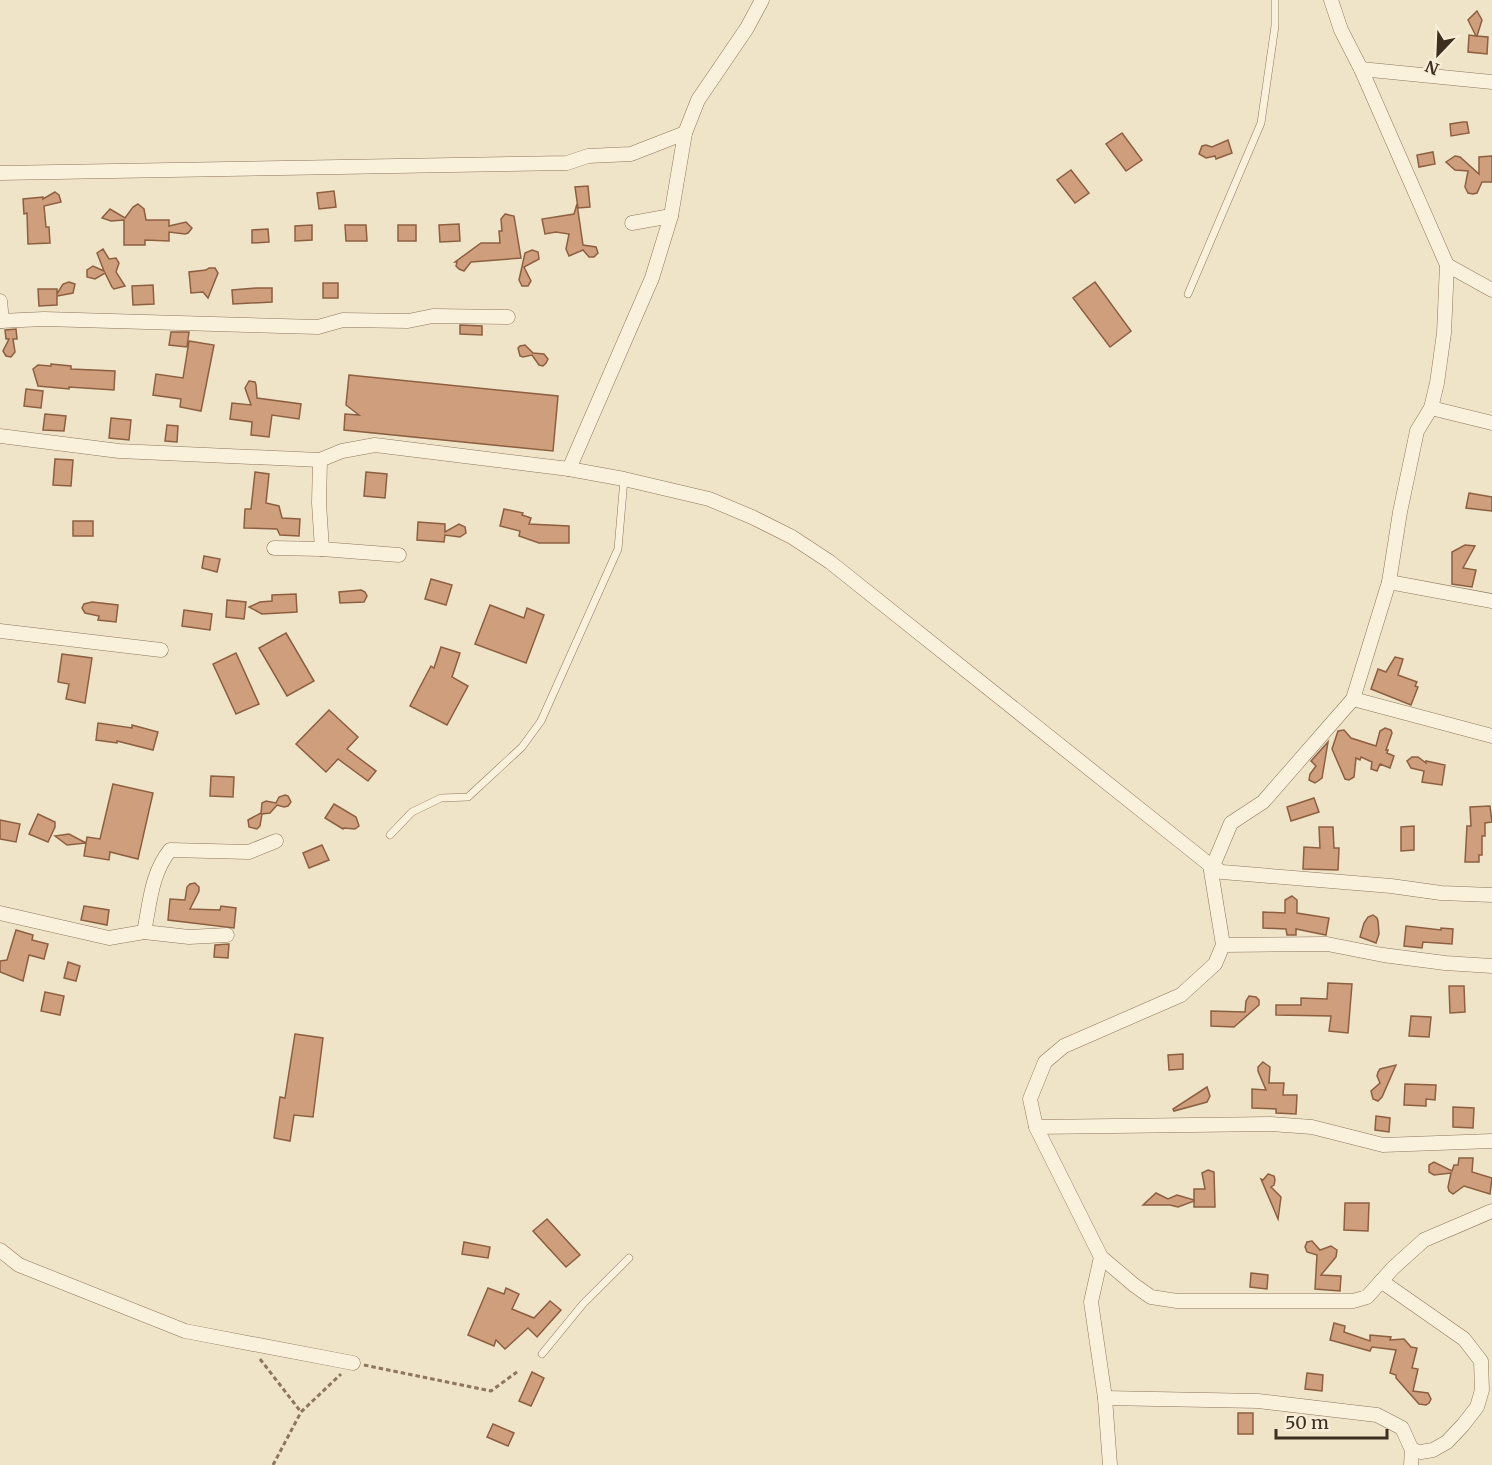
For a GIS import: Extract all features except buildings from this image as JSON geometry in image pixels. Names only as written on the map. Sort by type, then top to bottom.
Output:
[{"type":"street","points":[[568,469],[652,278],[670,216],[685,133],[698,100],[747,28],[762,0]]},
{"type":"street","points":[[1210,865],[1215,861],[1231,823],[1263,802],[1353,699],[1389,582],[1400,512],[1418,431],[1431,408],[1444,333],[1447,265],[1361,69],[1341,30],[1331,0]]},
{"type":"street","points":[[1361,69],[1492,82]]},
{"type":"street","points":[[0,173],[567,163],[588,156],[631,154],[685,133]]},
{"type":"street","points":[[632,224],[670,216]]},
{"type":"street","points":[[1447,265],[1492,290]]},
{"type":"street","points":[[0,301],[1,321],[44,319],[318,327],[343,320],[408,321],[433,316],[507,317]]},
{"type":"street","points":[[1431,408],[1492,423]]},
{"type":"street","points":[[0,436],[119,451],[320,460],[342,451],[375,445],[568,469],[710,499],[792,537],[830,562],[1210,865],[1222,872],[1391,886],[1440,893],[1492,895]]},
{"type":"street","points":[[320,460],[319,502],[322,549]]},
{"type":"street","points":[[274,548],[399,555]]},
{"type":"street","points":[[1389,582],[1492,601]]},
{"type":"street","points":[[0,631],[161,650]]},
{"type":"street","points":[[1353,699],[1492,736]]},
{"type":"street","points":[[144,932],[159,864],[170,850],[249,852],[276,841]]},
{"type":"street","points":[[1210,865],[1223,945],[1215,964],[1182,994],[1064,1046],[1045,1062],[1030,1099],[1036,1127],[1101,1257],[1151,1297],[1177,1301],[1353,1301],[1367,1297],[1424,1240],[1492,1211]]},
{"type":"street","points":[[0,913],[109,938],[144,932],[189,937],[227,935]]},
{"type":"street","points":[[1223,945],[1327,944],[1383,955],[1492,966]]},
{"type":"street","points":[[1036,1127],[1271,1124],[1312,1127],[1383,1144],[1492,1141]]},
{"type":"street","points":[[0,1250],[19,1265],[185,1331],[353,1363]]},
{"type":"street","points":[[1101,1257],[1091,1302],[1106,1398],[1110,1465]]},
{"type":"street","points":[[1381,1281],[1464,1339],[1480,1361],[1482,1390],[1477,1407],[1447,1442],[1433,1450],[1421,1452],[1412,1450]]},
{"type":"street","points":[[1106,1398],[1258,1401],[1377,1415],[1402,1428],[1412,1450],[1411,1465]]},
{"type":"lane","points":[[1188,294],[1261,123],[1275,26],[1275,0]]},
{"type":"lane","points":[[390,835],[412,812],[441,798],[468,797],[522,747],[541,721],[618,549],[624,479]]},
{"type":"lane","points":[[542,1353],[583,1304],[629,1258]]},
{"type":"path","points":[[247,1343],[301,1412]]},
{"type":"path","points":[[273,1465],[301,1412],[353,1363],[491,1391],[517,1372]]}]
